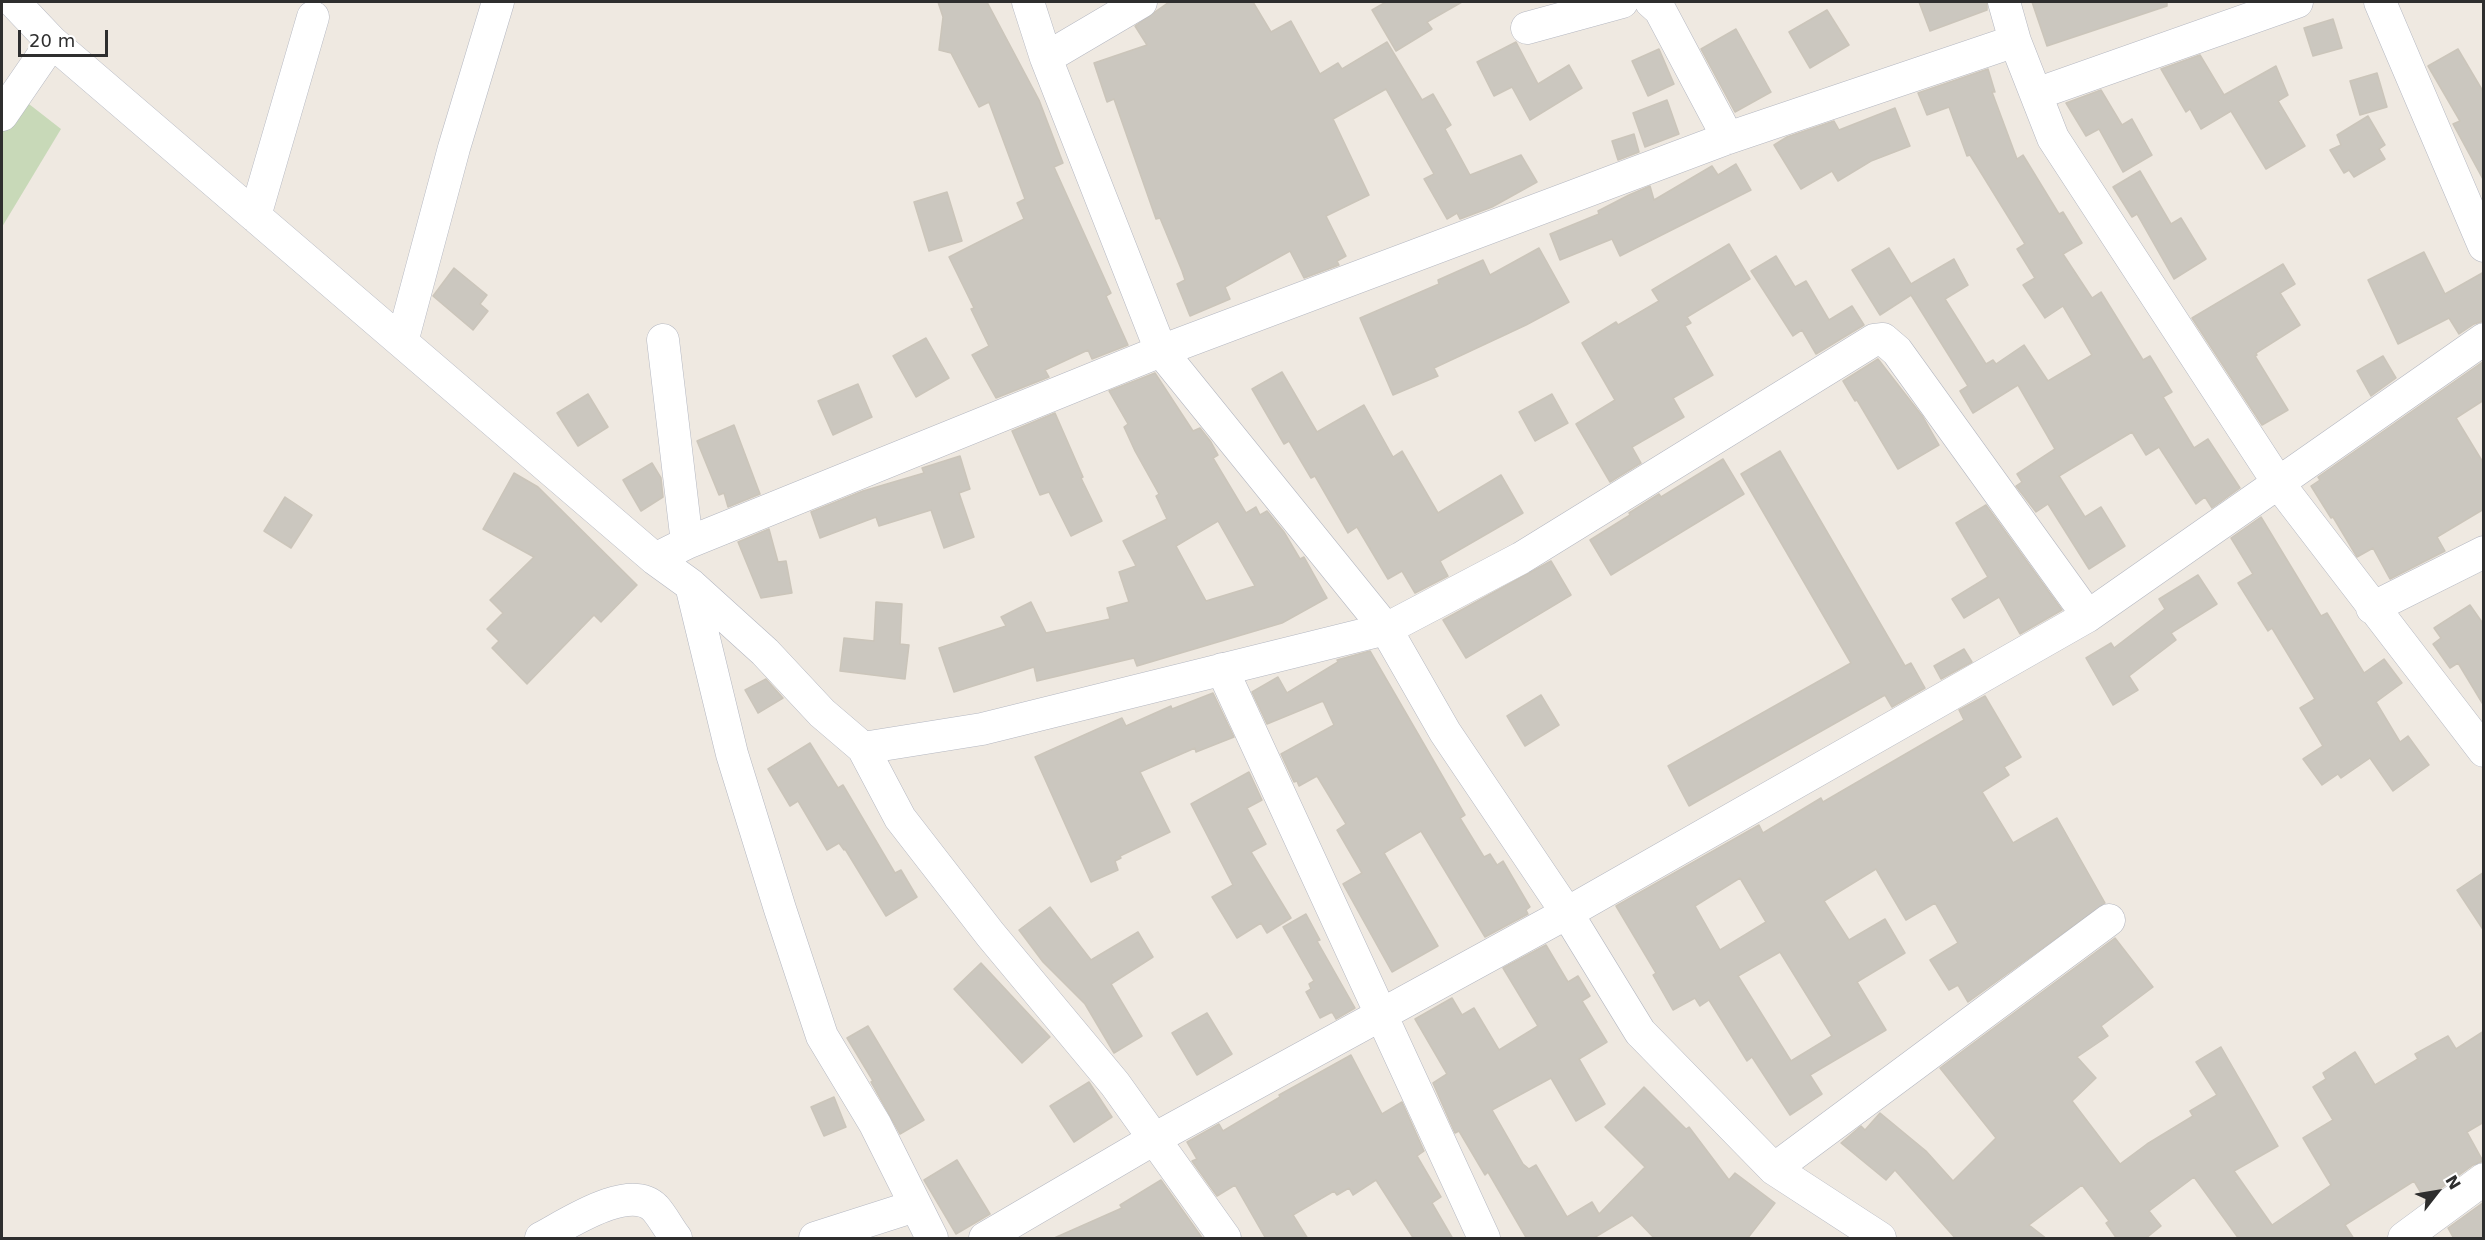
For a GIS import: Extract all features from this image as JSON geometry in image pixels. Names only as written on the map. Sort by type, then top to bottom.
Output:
[{"type":"street","points":[[14,2],[52,42],[655,559],[691,585],[765,652],[822,712],[862,748],[900,818],[990,934],[1115,1084],[1225,1239]]},
{"type":"street","points":[[402,342],[454,148],[498,2]]},
{"type":"street","points":[[1028,2],[1046,58],[1161,351],[1386,629],[1445,732],[1567,913],[1640,1032],[1774,1169],[1880,1239]]},
{"type":"street","points":[[1046,58],[1141,2]]},
{"type":"street","points":[[1527,28],[1577,7],[1622,2]]},
{"type":"street","points":[[1651,2],[1660,10],[1728,138]]},
{"type":"street","points":[[2004,2],[2015,41],[2053,138],[2279,484],[2484,751]]},
{"type":"street","points":[[2036,94],[2297,2]]},
{"type":"street","points":[[2380,2],[2484,246]]},
{"type":"street","points":[[255,216],[313,17]]},
{"type":"street","points":[[655,559],[687,543],[1161,351],[1728,138],[2015,41]]},
{"type":"street","points":[[2,115],[52,42]]},
{"type":"street","points":[[862,748],[982,729],[1386,629],[1521,558],[1874,340],[1883,339],[1897,351],[2088,616]]},
{"type":"street","points":[[985,1239],[1154,1139],[1567,913],[2088,616],[2484,339]]},
{"type":"street","points":[[663,340],[687,543]]},
{"type":"street","points":[[2372,608],[2484,552]]},
{"type":"street","points":[[691,585],[732,754],[822,1036],[875,1124],[932,1239]]},
{"type":"street","points":[[1222,669],[1484,1239]]},
{"type":"street","points":[[1774,1169],[2109,920]]},
{"type":"street","points":[[2404,1239],[2484,1179]]},
{"type":"street","points":[[541,1239],[607,1204],[632,1199],[653,1207],[676,1239]]},
{"type":"street","points":[[815,1239],[915,1206]]},
{"type":"green space","points":[[2,83],[61,129],[2,227]]},
{"type":"building","points":[[938,2],[987,2],[1039,100],[1063,163],[1054,167],[1111,293],[1106,296],[1128,345],[1092,359],[1088,350],[1045,370],[1049,377],[996,398],[972,355],[989,346],[971,309],[974,308],[949,257],[1024,219],[1017,203],[1025,199],[989,102],[979,107],[951,53],[939,50],[943,17]]},
{"type":"building","points":[[1169,2],[1253,2],[1271,32],[1291,21],[1320,74],[1338,63],[1342,69],[1387,42],[1422,100],[1433,94],[1451,125],[1445,129],[1470,175],[1521,155],[1537,182],[1492,207],[1460,219],[1457,213],[1447,219],[1424,179],[1434,174],[1386,89],[1333,119],[1369,195],[1326,216],[1346,256],[1337,261],[1339,265],[1304,278],[1290,251],[1225,287],[1230,299],[1190,316],[1177,284],[1185,280],[1182,271],[1160,218],[1156,219],[1114,99],[1107,102],[1094,63],[1147,45],[1135,26]]},
{"type":"building","points":[[1386,2],[1462,2],[1427,22],[1432,29],[1396,51],[1372,10]]},
{"type":"building","points":[[1919,2],[1987,2],[1987,10],[1930,31]]},
{"type":"building","points":[[2032,2],[2167,2],[2167,6],[2047,46]]},
{"type":"building","points":[[1827,10],[1849,45],[1810,68],[1789,32]]},
{"type":"building","points":[[2333,19],[2342,48],[2313,56],[2304,28]]},
{"type":"building","points":[[1736,29],[1771,92],[1735,112],[1701,49]]},
{"type":"building","points":[[1516,42],[1538,84],[1569,65],[1582,88],[1530,120],[1512,87],[1494,96],[1477,62]]},
{"type":"building","points":[[1659,49],[1674,84],[1648,96],[1632,61]]},
{"type":"building","points":[[2458,49],[2484,93],[2484,181],[2453,124],[2460,121],[2428,66]]},
{"type":"building","points":[[2200,55],[2224,95],[2276,66],[2288,95],[2278,101],[2305,146],[2266,169],[2231,111],[2201,129],[2190,109],[2186,112],[2161,69]]},
{"type":"building","points":[[1988,69],[1995,92],[1992,92],[2017,159],[2023,155],[2059,214],[2063,212],[2082,243],[2063,254],[2092,298],[2101,292],[2143,360],[2150,356],[2172,392],[2163,397],[2194,448],[2208,439],[2240,488],[2212,508],[2205,497],[2196,504],[2159,447],[2146,455],[2132,432],[2059,476],[2085,517],[2101,507],[2125,546],[2089,569],[2048,504],[2036,512],[2016,486],[2022,482],[2017,474],[2055,449],[2018,385],[1973,413],[1960,391],[1968,386],[1911,295],[1880,315],[1852,270],[1889,248],[1911,284],[1954,259],[1968,285],[1945,299],[1986,364],[1993,360],[1996,364],[2024,345],[2048,381],[2092,355],[2063,306],[2045,318],[2023,285],[2035,278],[2017,249],[2025,244],[1970,155],[1967,156],[1949,107],[1927,115],[1918,93]]},
{"type":"building","points":[[2377,73],[2387,107],[2360,115],[2350,81]]},
{"type":"building","points":[[2101,90],[2122,125],[2132,119],[2152,155],[2123,172],[2099,129],[2086,136],[2066,103]]},
{"type":"building","points":[[1667,100],[1679,134],[1645,147],[1633,113]]},
{"type":"building","points":[[1895,108],[1910,146],[1871,161],[1838,181],[1832,171],[1801,189],[1774,145],[1787,137],[1834,121],[1839,130]]},
{"type":"building","points":[[2368,116],[2385,145],[2379,149],[2385,159],[2354,177],[2349,170],[2344,173],[2330,150],[2341,145],[2337,135]]},
{"type":"building","points":[[1634,134],[1639,152],[1618,160],[1612,141]]},
{"type":"building","points":[[1736,164],[1751,190],[1620,256],[1612,239],[1560,260],[1550,234],[1599,214],[1598,211],[1650,186],[1654,200],[1712,166],[1718,175]]},
{"type":"building","points":[[2140,171],[2171,224],[2181,218],[2206,259],[2174,279],[2137,214],[2132,217],[2113,187]]},
{"type":"building","points":[[947,192],[962,241],[929,251],[914,202]]},
{"type":"building","points":[[1729,244],[1750,279],[1687,317],[1691,323],[1685,326],[1713,375],[1673,398],[1684,417],[1632,447],[1641,463],[1610,482],[1576,424],[1615,400],[1582,343],[1616,322],[1618,325],[1659,301],[1652,290]]},
{"type":"building","points":[[1539,248],[1569,302],[1434,368],[1438,376],[1393,395],[1360,318],[1439,284],[1438,280],[1483,260],[1490,275]]},
{"type":"building","points":[[2424,252],[2445,294],[2484,272],[2484,321],[2474,324],[2459,334],[2449,318],[2398,344],[2368,280]]},
{"type":"building","points":[[1776,256],[1795,287],[1806,281],[1829,320],[1852,306],[1864,325],[1816,354],[1802,330],[1793,336],[1751,271]]},
{"type":"building","points":[[2283,264],[2295,284],[2280,293],[2300,325],[2256,353],[2255,356],[2288,410],[2262,425],[2192,318]]},
{"type":"building","points":[[454,268],[487,295],[480,304],[488,311],[473,330],[433,296]]},
{"type":"building","points":[[926,338],[949,378],[916,397],[893,356]]},
{"type":"building","points":[[2383,356],[2396,378],[2371,396],[2357,371]]},
{"type":"building","points":[[1878,359],[1923,417],[1939,445],[1898,469],[1857,400],[1855,401],[1843,381]]},
{"type":"building","points":[[2484,361],[2484,400],[2456,418],[2484,464],[2484,509],[2437,537],[2445,551],[2390,579],[2373,548],[2357,557],[2311,486],[2320,480],[2318,477]]},
{"type":"building","points":[[1282,372],[1317,432],[1364,405],[1393,457],[1402,451],[1438,513],[1501,475],[1523,513],[1440,561],[1448,576],[1415,593],[1402,571],[1388,579],[1357,527],[1348,533],[1315,476],[1311,478],[1289,441],[1284,444],[1252,389]]},
{"type":"building","points":[[1155,373],[1193,431],[1200,428],[1211,442],[1218,455],[1213,458],[1246,513],[1256,507],[1260,515],[1267,511],[1284,532],[1300,559],[1304,557],[1327,598],[1282,623],[1137,666],[1134,658],[1037,681],[1034,667],[954,692],[939,648],[1006,626],[1001,617],[1031,602],[1046,633],[1110,619],[1107,608],[1129,602],[1119,572],[1136,566],[1123,541],[1167,519],[1156,496],[1159,494],[1124,427],[1128,424],[1109,391]],"holes":[[[1218,521],[1255,586],[1206,601],[1176,546]]]},
{"type":"building","points":[[858,384],[872,417],[833,435],[818,401]]},
{"type":"building","points":[[588,394],[608,427],[578,446],[557,413]]},
{"type":"building","points":[[1552,394],[1568,423],[1535,441],[1519,412]]},
{"type":"building","points":[[1055,413],[1083,477],[1081,478],[1102,521],[1071,536],[1049,492],[1040,495],[1012,431]]},
{"type":"building","points":[[734,425],[760,494],[728,507],[724,493],[719,495],[697,441]]},
{"type":"building","points":[[1780,451],[1905,666],[1911,663],[1925,688],[1892,707],[1885,695],[1689,806],[1668,766],[1851,663],[1741,474]]},
{"type":"building","points":[[960,456],[970,489],[959,493],[974,537],[944,548],[931,510],[879,526],[876,517],[820,538],[811,512],[863,491],[924,473],[922,468]]},
{"type":"building","points":[[1723,459],[1744,494],[1611,575],[1590,540],[1659,494],[1661,497]]},
{"type":"building","points":[[652,463],[661,478],[663,497],[641,511],[623,480]]},
{"type":"building","points":[[514,473],[538,487],[637,585],[601,622],[594,615],[527,684],[492,648],[499,641],[487,629],[503,613],[490,600],[534,557],[483,529]]},
{"type":"building","points":[[285,497],[312,515],[291,548],[264,531]]},
{"type":"building","points":[[1986,505],[2062,610],[2020,634],[1999,597],[1964,618],[1952,599],[1988,577],[1956,523]]},
{"type":"building","points":[[2261,517],[2321,616],[2327,613],[2364,673],[2384,659],[2402,683],[2376,702],[2400,742],[2408,736],[2429,765],[2393,791],[2370,758],[2341,778],[2338,774],[2322,785],[2303,759],[2323,746],[2300,708],[2315,699],[2272,628],[2268,631],[2238,583],[2253,574],[2231,538]]},
{"type":"building","points":[[769,529],[778,562],[786,561],[792,593],[761,598],[738,542]]},
{"type":"building","points":[[1551,561],[1571,595],[1466,658],[1443,620]]},
{"type":"building","points":[[2198,575],[2217,604],[2171,633],[2176,640],[2129,676],[2138,690],[2113,705],[2086,658],[2111,643],[2114,648],[2165,609],[2159,599]]},
{"type":"building","points":[[876,602],[902,604],[900,644],[909,645],[905,679],[840,671],[844,638],[874,641]]},
{"type":"building","points":[[2470,605],[2484,625],[2484,706],[2458,663],[2450,668],[2433,644],[2441,638],[2434,628]]},
{"type":"building","points":[[1964,649],[1972,662],[1941,679],[1934,666]]},
{"type":"building","points":[[1370,651],[1465,815],[1460,818],[1484,857],[1490,854],[1497,865],[1503,861],[1530,907],[1526,910],[1528,914],[1485,937],[1421,831],[1384,853],[1438,946],[1392,972],[1343,884],[1362,873],[1337,830],[1346,824],[1317,776],[1299,786],[1297,781],[1294,782],[1281,754],[1334,725],[1323,701],[1267,724],[1252,692],[1278,677],[1287,693],[1338,662],[1337,660]]},
{"type":"building","points":[[766,679],[783,698],[758,713],[745,690]]},
{"type":"building","points":[[1213,693],[1234,737],[1196,752],[1195,748],[1140,772],[1170,832],[1120,856],[1121,858],[1115,861],[1118,870],[1091,882],[1035,757],[1122,718],[1126,726],[1171,706],[1172,709]]},
{"type":"building","points":[[1541,695],[1559,725],[1525,746],[1507,716]]},
{"type":"building","points":[[1985,696],[2021,757],[2004,767],[2009,775],[1982,792],[2013,843],[2057,818],[2105,903],[1968,1002],[1958,985],[1949,990],[1930,960],[1958,943],[1935,903],[1906,920],[1876,869],[1824,901],[1849,940],[1885,919],[1905,953],[1857,982],[1886,1030],[1810,1075],[1822,1094],[1790,1115],[1752,1057],[1747,1061],[1709,1000],[1700,1006],[1695,998],[1673,1010],[1653,975],[1656,973],[1616,906],[1759,825],[1763,833],[1821,798],[1823,802],[1964,720],[1959,710]],"holes":[[[1740,878],[1766,922],[1720,950],[1695,906]],[[1780,952],[1832,1036],[1791,1061],[1738,976]]]},
{"type":"building","points":[[810,743],[838,788],[843,785],[895,873],[901,870],[917,897],[886,916],[845,849],[839,843],[827,850],[798,801],[790,806],[768,769]]},
{"type":"building","points":[[1249,772],[1262,800],[1247,808],[1266,844],[1251,852],[1291,918],[1267,933],[1261,923],[1237,938],[1212,897],[1233,885],[1191,804]]},
{"type":"building","points":[[2484,872],[2484,931],[2457,890]]},
{"type":"building","points":[[1050,907],[1091,960],[1138,932],[1153,957],[1111,984],[1142,1036],[1114,1053],[1085,1004],[1043,962],[1019,930]]},
{"type":"building","points":[[1306,914],[1320,940],[1317,941],[1355,1008],[1336,1019],[1332,1012],[1320,1018],[1306,992],[1311,989],[1309,984],[1314,981],[1283,927]]},
{"type":"building","points":[[2115,938],[2153,987],[2101,1026],[2108,1036],[2077,1057],[2096,1078],[2072,1101],[2120,1164],[2147,1144],[2193,1116],[2190,1111],[2217,1095],[2196,1062],[2221,1047],[2278,1146],[2234,1171],[2272,1225],[2331,1185],[2303,1138],[2333,1120],[2313,1087],[2326,1079],[2323,1073],[2355,1052],[2375,1085],[2418,1059],[2415,1054],[2448,1036],[2456,1049],[2484,1031],[2484,1122],[2467,1132],[2483,1161],[2473,1165],[2429,1197],[2428,1195],[2424,1198],[2414,1181],[2345,1225],[2354,1239],[2239,1239],[2194,1177],[2149,1211],[2161,1226],[2145,1239],[2117,1239],[2106,1223],[2109,1221],[2082,1185],[2029,1225],[2047,1239],[1956,1239],[1895,1170],[1886,1180],[1841,1143],[1861,1126],[1865,1130],[1880,1113],[1926,1151],[1953,1181],[1996,1138],[1940,1068]]},
{"type":"building","points":[[1546,945],[1568,982],[1578,976],[1590,996],[1582,1001],[1607,1042],[1579,1059],[1605,1104],[1576,1121],[1551,1078],[1492,1110],[1523,1164],[1529,1169],[1536,1165],[1567,1217],[1592,1202],[1599,1214],[1645,1167],[1605,1127],[1644,1087],[1686,1129],[1689,1127],[1729,1180],[1735,1173],[1775,1203],[1747,1239],[1655,1239],[1632,1215],[1592,1239],[1527,1239],[1488,1172],[1485,1175],[1459,1131],[1455,1133],[1433,1083],[1447,1074],[1415,1019],[1452,998],[1462,1015],[1474,1008],[1499,1050],[1538,1026],[1503,968]]},
{"type":"building","points":[[981,963],[1050,1037],[1022,1063],[954,989]]},
{"type":"building","points":[[1207,1013],[1232,1054],[1197,1075],[1172,1033]]},
{"type":"building","points":[[868,1026],[924,1120],[900,1134],[871,1082],[873,1081],[847,1038]]},
{"type":"building","points":[[1351,1055],[1382,1114],[1402,1102],[1424,1151],[1417,1156],[1441,1197],[1432,1203],[1453,1239],[1414,1239],[1376,1180],[1353,1195],[1349,1188],[1337,1195],[1334,1191],[1293,1215],[1308,1239],[1266,1239],[1235,1185],[1217,1196],[1192,1161],[1197,1159],[1187,1142],[1219,1124],[1223,1131],[1280,1097],[1279,1095]]},
{"type":"building","points":[[1089,1082],[1112,1117],[1074,1142],[1050,1106]]},
{"type":"building","points":[[834,1097],[846,1127],[824,1136],[811,1107]]},
{"type":"building","points":[[957,1160],[990,1214],[956,1234],[924,1180]]},
{"type":"building","points":[[1161,1180],[1203,1239],[1052,1239],[1122,1208],[1120,1205]]},
{"type":"building","points":[[2484,1202],[2484,1239],[2454,1239],[2448,1228]]}]
